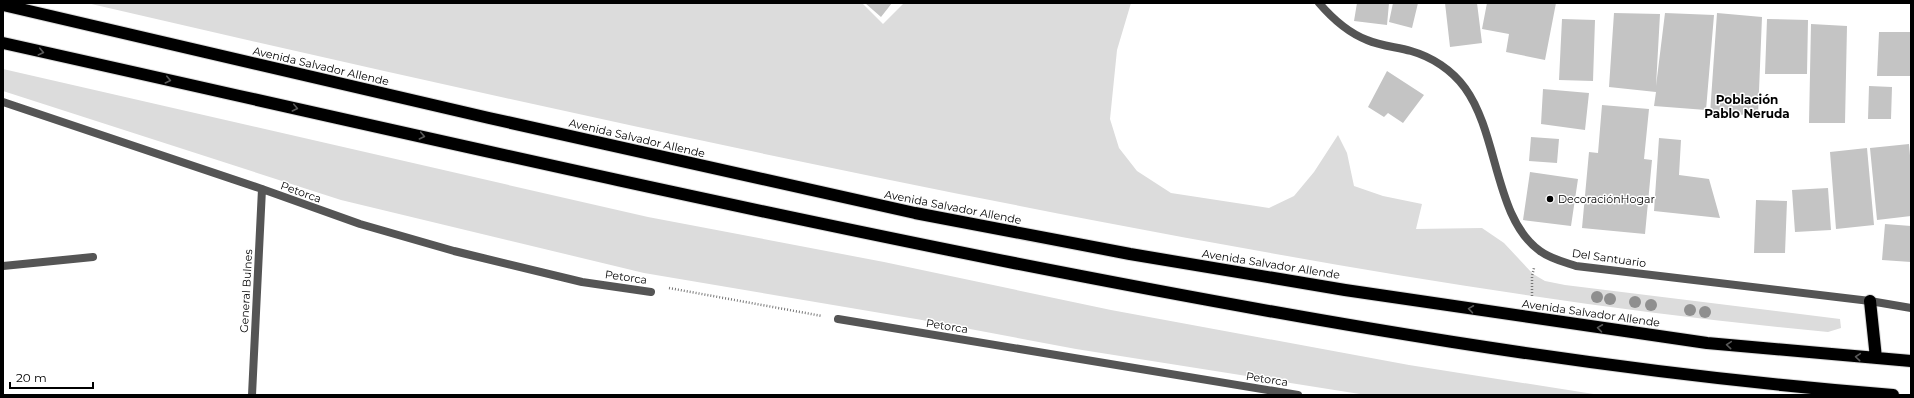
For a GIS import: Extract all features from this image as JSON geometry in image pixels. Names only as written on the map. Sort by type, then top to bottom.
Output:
[{"type":"highway","name":"Avenida Salvador Allende","points":[[3,5],[488,118],[915,214],[1130,254],[1430,303],[1708,343],[1911,361]]},
{"type":"highway","points":[[3,43],[797,219],[1208,301],[1430,338],[1652,370],[1816,389],[1893,395]]},
{"type":"highway","points":[[1870,301],[1876,358]]},
{"type":"street","name":"Del Santuario","points":[[1319,3],[1343,25],[1366,40],[1423,56],[1451,73],[1464,86],[1475,101],[1482,119],[1513,219],[1524,237],[1540,251],[1555,259],[1576,266],[1870,301],[1911,308]]},
{"type":"street","name":"Petorca","points":[[3,102],[262,189],[360,224],[454,252],[582,282],[651,292]]},
{"type":"street","name":"General Bulnes","points":[[252,395],[262,189]]},
{"type":"street","points":[[3,266],[93,257]]},
{"type":"street","name":"Petorca","points":[[838,320],[1298,395]]},
{"type":"path","points":[[1532,297],[1532,276],[1540,251]]},
{"type":"path","points":[[666,287],[838,320]]},
{"type":"shaded area","points":[[87,3],[862,3],[883,24],[904,3],[1131,3],[1117,50],[1110,119],[1119,148],[1137,171],[1171,193],[1269,208],[1294,196],[1314,172],[1338,135],[1347,153],[1354,186],[1383,196],[1422,204],[1416,229],[1482,228],[1504,243],[1533,274],[1545,281],[1565,285],[1840,319],[1841,328],[1828,332],[1736,323],[1552,299],[1279,255],[970,196],[717,144],[339,61]]},
{"type":"shaded area","points":[[3,69],[648,217],[884,262],[1111,310],[1409,365],[1600,395],[1366,395],[1076,349],[922,320],[644,273],[341,200],[3,91]]},
{"type":"building","points":[[865,3],[892,3],[881,17]]},
{"type":"building","points":[[1357,3],[1389,3],[1387,25],[1354,21]]},
{"type":"building","points":[[1393,3],[1418,3],[1412,28],[1389,22]]},
{"type":"building","points":[[1445,3],[1477,3],[1482,43],[1450,47]]},
{"type":"building","points":[[1487,3],[1556,3],[1545,60],[1506,52],[1509,34],[1482,29]]},
{"type":"building","points":[[1614,13],[1660,14],[1656,86],[1665,13],[1714,15],[1706,110],[1654,106],[1656,92],[1609,87]]},
{"type":"building","points":[[1717,13],[1762,17],[1758,115],[1710,114]]},
{"type":"building","points":[[1562,19],[1595,20],[1593,81],[1559,80]]},
{"type":"building","points":[[1767,19],[1808,20],[1807,74],[1765,74]]},
{"type":"building","points":[[1811,24],[1847,26],[1845,123],[1809,123]]},
{"type":"building","points":[[1879,32],[1911,32],[1911,76],[1877,76]]},
{"type":"building","points":[[1387,71],[1424,95],[1403,123],[1388,113],[1384,117],[1368,107]]},
{"type":"building","points":[[1869,86],[1892,87],[1891,119],[1868,119]]},
{"type":"building","points":[[1543,89],[1589,93],[1585,130],[1541,124]]},
{"type":"building","points":[[1602,105],[1649,109],[1644,159],[1652,160],[1645,234],[1582,228],[1589,152],[1598,153]]},
{"type":"building","points":[[1531,137],[1559,139],[1557,163],[1529,161]]},
{"type":"building","points":[[1659,138],[1681,140],[1679,175],[1709,179],[1720,218],[1654,211]]},
{"type":"building","points":[[1909,144],[1911,167],[1911,216],[1877,220],[1870,148]]},
{"type":"building","points":[[1867,148],[1874,225],[1836,229],[1830,152]]},
{"type":"building","name":"DecoraciónHogar","points":[[1530,172],[1578,179],[1571,226],[1523,220]]},
{"type":"building","points":[[1828,188],[1831,230],[1795,232],[1792,190]]},
{"type":"building","points":[[1756,200],[1787,201],[1785,253],[1754,253]]},
{"type":"building","points":[[1885,224],[1911,226],[1911,262],[1882,260]]},
{"type":"place","name":"DecoraciónHogar","points":[[1550,199]]},
{"type":"district","name":"Población Pablo Neruda","points":[[1747,106]]}]
